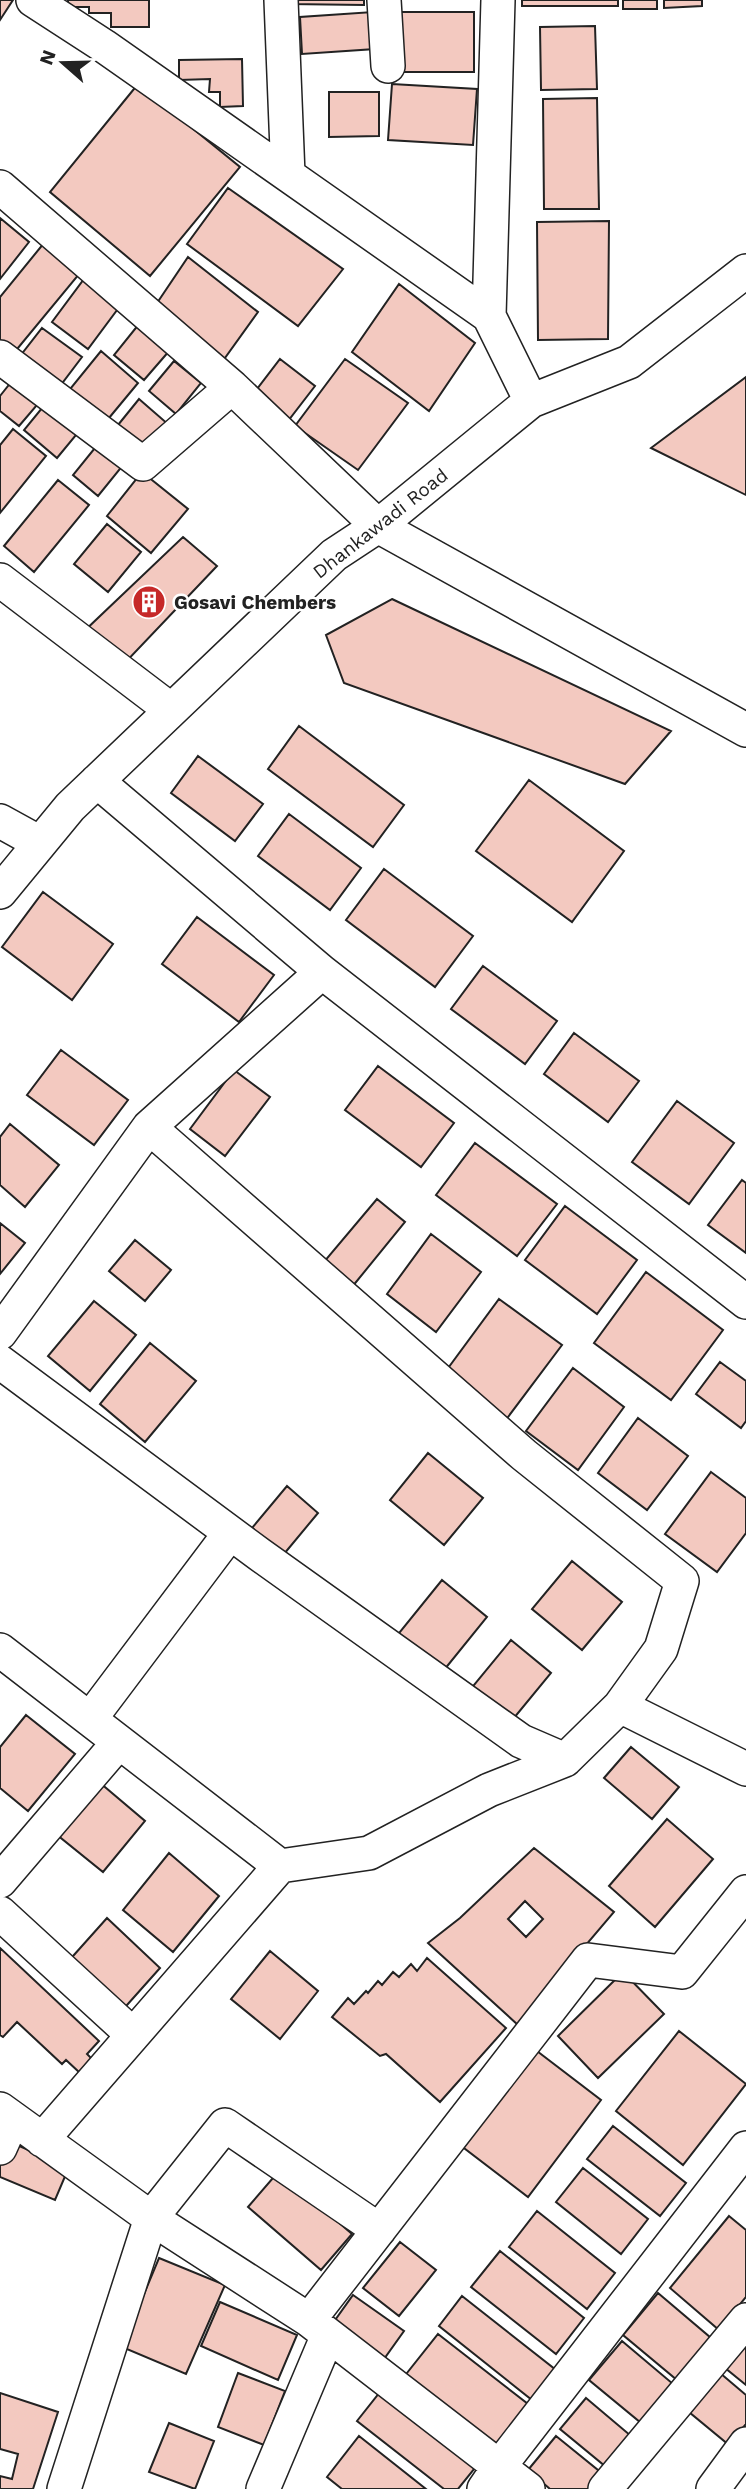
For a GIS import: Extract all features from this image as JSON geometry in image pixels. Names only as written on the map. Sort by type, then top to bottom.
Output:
[{"type":"street","points":[[33,0],[104,46],[489,316]]},
{"type":"street","points":[[281,0],[288,175]]},
{"type":"street","points":[[384,0],[388,66]]},
{"type":"street","points":[[498,0],[489,316],[531,401]]},
{"type":"street","points":[[0,187],[232,387],[378,526],[746,730]]},
{"type":"street","name":"Dhankawadi Road","points":[[0,892],[69,807],[334,555],[378,526],[531,401],[629,362],[746,271]]},
{"type":"street","points":[[0,357],[143,464],[232,387]]},
{"type":"street","points":[[0,580],[171,710]]},
{"type":"street","points":[[97,781],[322,972],[746,1302]]},
{"type":"street","points":[[0,821],[40,843]]},
{"type":"street","points":[[0,1333],[149,1128],[322,972]]},
{"type":"street","points":[[42,2140],[280,1866],[369,1853],[489,1790],[565,1760],[620,1706],[661,1648],[682,1581],[524,1455],[149,1128]]},
{"type":"street","points":[[0,1362],[230,1533],[521,1741],[565,1760]]},
{"type":"street","points":[[90,1719],[230,1533]]},
{"type":"street","points":[[0,1650],[280,1866]]},
{"type":"street","points":[[620,1706],[737,1765],[746,1795]]},
{"type":"street","points":[[0,1881],[119,1742]]},
{"type":"street","points":[[263,2489],[318,2328],[379,2230],[589,1960],[682,1972],[746,1892]]},
{"type":"street","points":[[0,1913],[133,2035]]},
{"type":"street","points":[[4,2125],[42,2140],[151,2218],[318,2328],[491,2478],[528,2489]]},
{"type":"street","points":[[64,2489],[151,2218],[225,2125],[379,2230]]},
{"type":"street","points":[[491,2478],[746,2148]]},
{"type":"street","points":[[605,2489],[746,2320]]},
{"type":"street","points":[[713,2489],[746,2444]]},
{"type":"building","points":[[0,0],[13,0],[0,20]]},
{"type":"building","points":[[68,0],[149,0],[149,27],[111,27],[111,13],[89,13],[89,7],[68,7]]},
{"type":"building","points":[[289,0],[364,0],[364,5],[289,4]]},
{"type":"building","points":[[522,0],[618,0],[618,6],[522,6]]},
{"type":"building","points":[[623,0],[657,0],[657,9],[623,9]]},
{"type":"building","points":[[664,0],[702,0],[702,6],[664,8]]},
{"type":"building","points":[[373,12],[375,49],[302,54],[300,17]]},
{"type":"building","points":[[395,12],[474,12],[474,72],[396,72]]},
{"type":"building","points":[[595,26],[597,89],[541,90],[540,27]]},
{"type":"building","points":[[242,59],[243,106],[220,107],[220,92],[209,92],[210,79],[179,80],[179,60]]},
{"type":"building","points":[[138,84],[240,167],[150,276],[50,192]]},
{"type":"building","points":[[392,84],[477,89],[473,145],[388,140]]},
{"type":"building","points":[[329,92],[379,92],[379,136],[329,137]]},
{"type":"building","points":[[597,98],[599,209],[544,209],[543,99]]},
{"type":"building","points":[[228,188],[343,269],[298,326],[187,244]]},
{"type":"building","points":[[0,218],[29,242],[0,279]]},
{"type":"building","points":[[609,221],[608,339],[538,340],[537,222]]},
{"type":"building","points":[[44,243],[80,273],[13,354],[0,343],[0,297]]},
{"type":"building","points":[[188,257],[258,312],[217,369],[151,312]]},
{"type":"building","points":[[87,275],[123,302],[88,349],[52,322]]},
{"type":"building","points":[[399,284],[475,343],[429,411],[352,352]]},
{"type":"building","points":[[139,324],[170,350],[144,380],[114,355]]},
{"type":"building","points":[[42,328],[82,357],[57,390],[17,360]]},
{"type":"building","points":[[101,351],[138,383],[104,424],[66,394]]},
{"type":"building","points":[[280,359],[315,386],[288,421],[254,393]]},
{"type":"building","points":[[345,359],[408,403],[358,470],[295,426]]},
{"type":"building","points":[[174,361],[201,383],[176,414],[149,391]]},
{"type":"building","points":[[16,376],[43,398],[19,426],[0,411],[0,396]]},
{"type":"building","points":[[746,377],[746,495],[651,448]]},
{"type":"building","points":[[139,399],[169,425],[148,451],[118,425]]},
{"type":"building","points":[[47,402],[81,429],[57,458],[24,430]]},
{"type":"building","points":[[13,429],[46,456],[0,513],[0,445]]},
{"type":"building","points":[[103,438],[128,459],[98,496],[73,475]]},
{"type":"building","points":[[142,472],[188,509],[151,553],[107,516]]},
{"type":"building","points":[[58,480],[89,505],[34,572],[4,546]]},
{"type":"building","points":[[107,524],[141,552],[108,592],[74,564]]},
{"type":"building","name":"Gosavi Chembers","points":[[183,537],[217,566],[121,667],[78,637]]},
{"type":"building","points":[[392,599],[671,731],[625,784],[344,683],[326,635]]},
{"type":"building","points":[[299,726],[404,805],[373,847],[268,769]]},
{"type":"building","points":[[198,756],[263,804],[235,841],[171,793]]},
{"type":"building","points":[[529,780],[624,851],[572,922],[476,851]]},
{"type":"building","points":[[289,814],[361,868],[330,910],[258,856]]},
{"type":"building","points":[[384,869],[473,936],[435,987],[346,920]]},
{"type":"building","points":[[43,892],[113,944],[72,1000],[2,947]]},
{"type":"building","points":[[197,917],[274,975],[239,1022],[162,964]]},
{"type":"building","points":[[483,966],[557,1021],[525,1064],[451,1009]]},
{"type":"building","points":[[574,1033],[639,1081],[608,1122],[544,1074]]},
{"type":"building","points":[[61,1050],[128,1100],[94,1145],[27,1095]]},
{"type":"building","points":[[378,1066],[454,1123],[421,1167],[345,1110]]},
{"type":"building","points":[[234,1070],[270,1097],[225,1156],[190,1129]]},
{"type":"building","points":[[677,1101],[734,1143],[689,1204],[632,1162]]},
{"type":"building","points":[[10,1124],[59,1165],[25,1207],[0,1185],[0,1137]]},
{"type":"building","points":[[475,1143],[557,1204],[517,1256],[436,1195]]},
{"type":"building","points":[[742,1180],[746,1183],[746,1253],[708,1225]]},
{"type":"building","points":[[377,1199],[405,1222],[352,1287],[323,1263]]},
{"type":"building","points":[[565,1206],[637,1260],[597,1314],[525,1260]]},
{"type":"building","points":[[0,1223],[25,1243],[0,1274]]},
{"type":"building","points":[[431,1234],[481,1272],[436,1332],[387,1294]]},
{"type":"building","points":[[135,1240],[171,1270],[145,1301],[109,1271]]},
{"type":"building","points":[[646,1272],[723,1330],[671,1400],[594,1343]]},
{"type":"building","points":[[499,1299],[562,1345],[505,1421],[443,1375]]},
{"type":"building","points":[[94,1301],[136,1335],[90,1391],[48,1356]]},
{"type":"building","points":[[150,1343],[196,1381],[145,1442],[100,1404]]},
{"type":"building","points":[[720,1362],[746,1381],[746,1421],[741,1428],[696,1394]]},
{"type":"building","points":[[573,1368],[624,1407],[578,1470],[526,1431]]},
{"type":"building","points":[[638,1418],[688,1456],[647,1510],[598,1473]]},
{"type":"building","points":[[428,1453],[483,1498],[444,1545],[390,1500]]},
{"type":"building","points":[[711,1472],[746,1498],[746,1533],[717,1572],[665,1534]]},
{"type":"building","points":[[287,1486],[318,1513],[279,1560],[247,1534]]},
{"type":"building","points":[[572,1561],[622,1602],[582,1650],[532,1609]]},
{"type":"building","points":[[442,1580],[487,1617],[440,1675],[395,1638]]},
{"type":"building","points":[[511,1640],[551,1673],[509,1724],[469,1691]]},
{"type":"building","points":[[26,1715],[75,1754],[28,1811],[0,1788],[0,1747]]},
{"type":"building","points":[[631,1747],[679,1787],[652,1819],[604,1778]]},
{"type":"building","points":[[99,1782],[145,1821],[103,1872],[56,1834]]},
{"type":"building","points":[[667,1819],[713,1859],[655,1927],[609,1886]]},
{"type":"building","points":[[534,1848],[614,1912],[518,2025],[428,1943],[460,1918]],"holes":[[[525,1901],[543,1919],[526,1937],[508,1919]]]},
{"type":"building","points":[[169,1853],[219,1896],[173,1952],[123,1910]]},
{"type":"building","points":[[107,1918],[160,1968],[119,2014],[65,1965]]},
{"type":"building","points":[[0,1948],[99,2041],[87,2054],[92,2059],[80,2073],[66,2060],[62,2064],[17,2022],[3,2037],[0,2035]]},
{"type":"building","points":[[270,1951],[318,1991],[280,2039],[231,1999]]},
{"type":"building","points":[[427,1958],[506,2028],[440,2102],[386,2054],[380,2056],[332,2017],[348,1998],[354,2004],[378,1981],[382,1985],[393,1972],[399,1977],[411,1964],[417,1971]]},
{"type":"building","points":[[623,1972],[664,2014],[598,2078],[558,2036]]},
{"type":"building","points":[[679,2031],[746,2084],[683,2165],[616,2111]]},
{"type":"building","points":[[533,2048],[601,2100],[528,2197],[460,2145]]},
{"type":"building","points":[[613,2126],[686,2183],[660,2216],[587,2159]]},
{"type":"building","points":[[5,2140],[69,2167],[55,2200],[0,2177],[0,2152]]},
{"type":"building","points":[[583,2168],[648,2219],[621,2254],[556,2202]]},
{"type":"building","points":[[279,2171],[352,2234],[321,2270],[248,2207]]},
{"type":"building","points":[[537,2211],[615,2273],[587,2309],[509,2247]]},
{"type":"building","points":[[729,2216],[746,2230],[746,2297],[719,2330],[670,2288]]},
{"type":"building","points":[[400,2242],[436,2270],[399,2316],[363,2288]]},
{"type":"building","points":[[500,2251],[584,2318],[556,2354],[471,2287]]},
{"type":"building","points":[[159,2258],[225,2285],[186,2374],[122,2347]]},
{"type":"building","points":[[658,2293],[711,2338],[677,2380],[623,2335]]},
{"type":"building","points":[[353,2295],[404,2331],[379,2366],[328,2330]]},
{"type":"building","points":[[462,2296],[556,2370],[532,2400],[439,2326]]},
{"type":"building","points":[[220,2302],[297,2335],[278,2380],[201,2346]]},
{"type":"building","points":[[746,2331],[746,2385],[719,2363]]},
{"type":"building","points":[[438,2334],[528,2404],[493,2449],[403,2378]]},
{"type":"building","points":[[622,2341],[679,2389],[646,2427],[589,2380]]},
{"type":"building","points":[[238,2373],[285,2391],[264,2445],[218,2427]]},
{"type":"building","points":[[720,2373],[746,2395],[746,2424],[729,2445],[689,2412]]},
{"type":"building","points":[[384,2387],[479,2463],[458,2489],[444,2489],[357,2421]]},
{"type":"building","points":[[0,2393],[58,2412],[33,2489],[0,2489],[0,2476],[12,2479],[18,2454],[0,2449]]},
{"type":"building","points":[[586,2398],[637,2441],[611,2471],[560,2429]]},
{"type":"building","points":[[169,2423],[214,2441],[195,2489],[149,2472]]},
{"type":"building","points":[[359,2436],[426,2489],[342,2489],[327,2477]]},
{"type":"building","points":[[556,2436],[609,2479],[601,2489],[550,2489],[528,2470]]},
{"type":"place","name":"Gosavi Chembers","points":[[149,602]]}]
